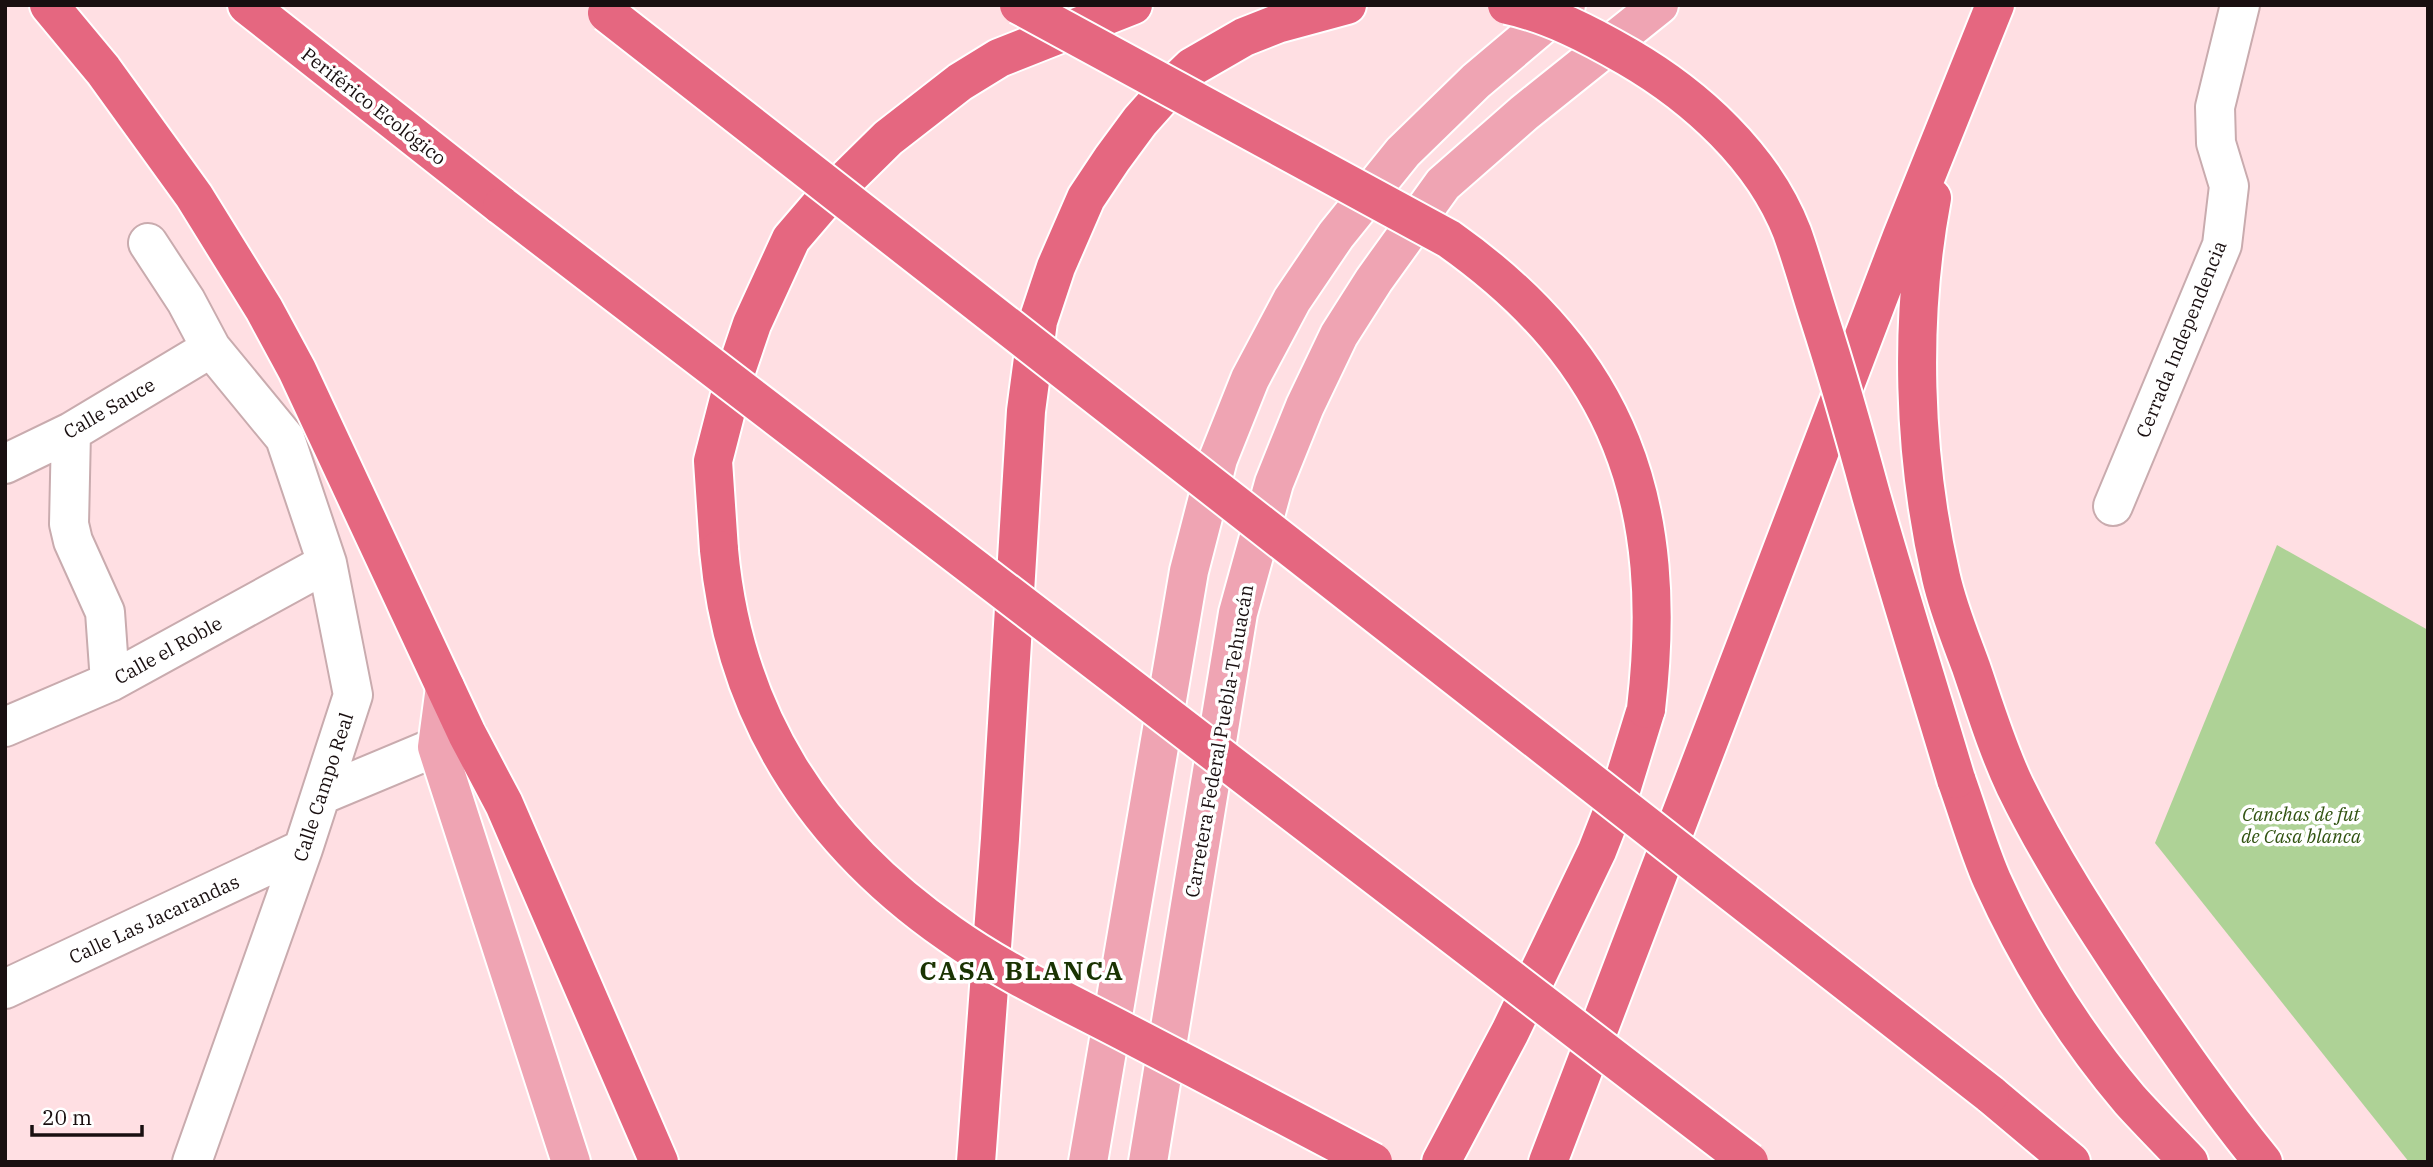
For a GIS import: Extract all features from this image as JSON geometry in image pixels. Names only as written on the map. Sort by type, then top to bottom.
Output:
[{"type":"highway","points":[[49,5],[103,70],[157,142],[229,250],[297,370],[445,687],[452,741],[505,804],[659,1162]]},
{"type":"highway","name":"Periférico Ecológico","points":[[247,5],[502,206],[1749,1162]]},
{"type":"highway","points":[[1018,5],[1449,239],[1486,265],[1546,322],[1577,361],[1623,446],[1638,489],[1649,544],[1653,655],[1646,709],[1622,787],[1597,851],[1510,1032],[1441,1162]]},
{"type":"highway","points":[[1133,5],[999,58],[960,82],[887,138],[821,204],[791,239],[752,324],[737,368],[713,461],[719,550],[730,624],[741,665],[756,704],[800,786],[830,827],[861,862],[924,915],[993,962],[1373,1162]]},
{"type":"highway","points":[[1507,5],[1529,10],[1570,26],[1611,47],[1675,87],[1723,129],[1744,152],[1769,190],[1791,229],[1839,380],[1886,550],[1956,779],[1991,877],[2021,939],[2056,999],[2091,1050],[2130,1099],[2189,1162]]},
{"type":"highway","points":[[1548,1162],[1902,236],[1995,5]]},
{"type":"highway","points":[[601,9],[1990,1094],[2071,1162]]},
{"type":"highway","points":[[976,1162],[1000,839],[1026,411],[1038,321],[1056,267],[1086,198],[1140,121],[1192,67],[1217,51],[1277,24],[1329,10]]},
{"type":"highway","points":[[1945,130],[1929,215],[1921,285],[1918,355],[1920,418],[1932,530],[1954,624],[1992,731],[2015,786],[2044,840],[2088,914],[2162,1026],[2263,1162]]},
{"type":"main road","points":[[1088,1162],[1189,571],[1218,459],[1250,379],[1292,300],[1336,235],[1403,152],[1476,81],[1566,5]]},
{"type":"main road","name":"Carretera Federal Puebla-Tehuacán","points":[[1148,1162],[1238,613],[1274,483],[1305,406],[1339,335],[1443,184],[1524,113],[1659,5]]},
{"type":"main road","points":[[452,741],[571,1162]]},
{"type":"street","name":"Cerrada Independencia","points":[[2113,506],[2222,245],[2229,186],[2216,143],[2215,107],[2240,5]]},
{"type":"street","name":"Calle Campo Real","points":[[148,243],[186,301],[211,348],[285,438],[327,563],[353,695],[303,849],[192,1162]]},
{"type":"street","name":"Calle Sauce","points":[[5,464],[71,432],[211,348]]},
{"type":"street","points":[[71,432],[69,524],[73,541],[106,612],[110,682]]},
{"type":"street","name":"Calle el Roble","points":[[5,727],[110,682],[327,563]]},
{"type":"street","points":[[321,794],[452,741]]},
{"type":"street","name":"Calle Las Jacarandas","points":[[5,989],[303,849]]},
{"type":"green space","name":"Canchas de fut de Casa blanca","points":[[2277,545],[2428,630],[2428,1162],[2409,1162],[2155,843]]},
{"type":"district","name":"CASA BLANCA","points":[[1022,970]]}]
